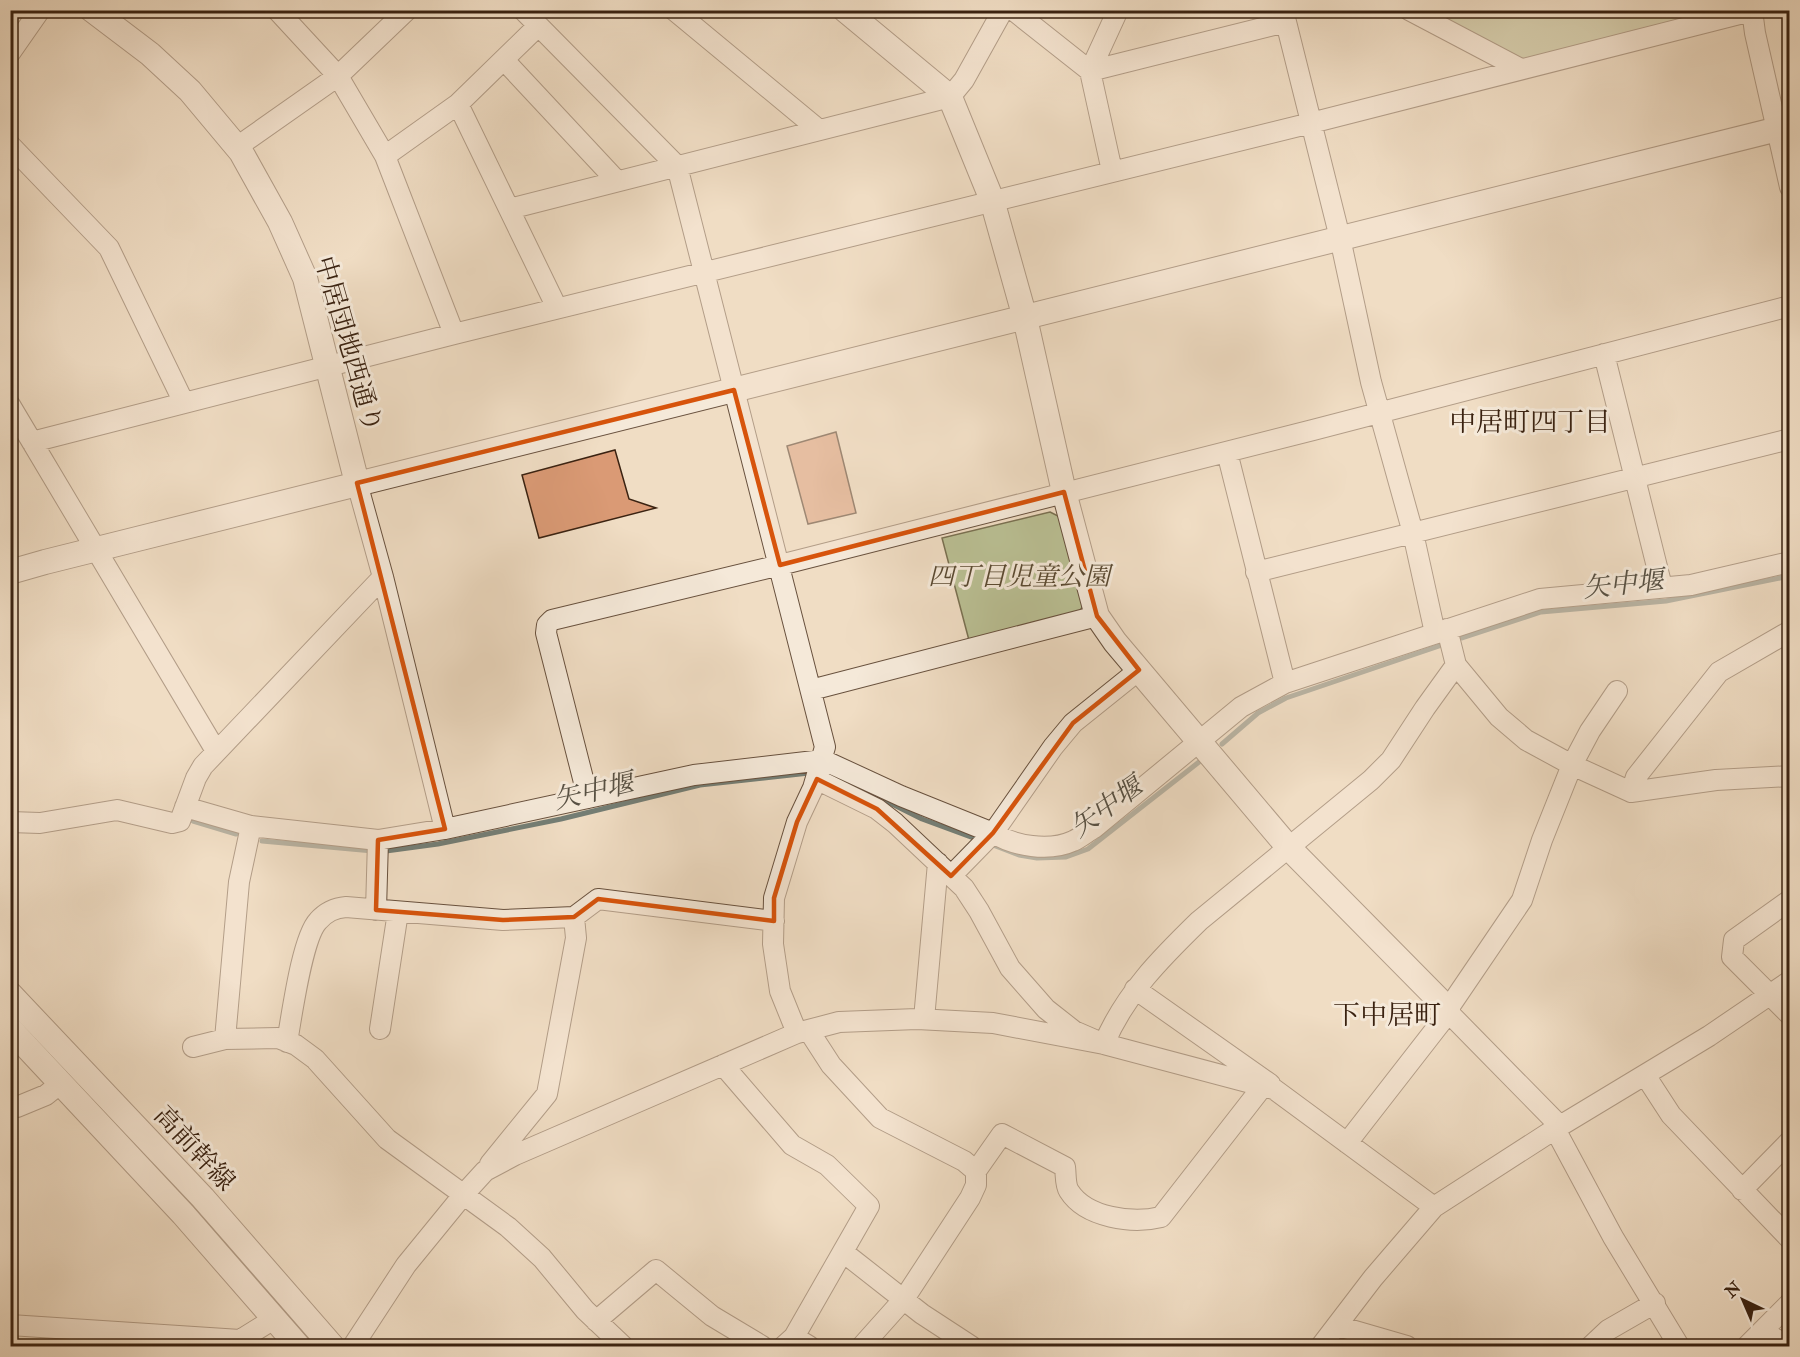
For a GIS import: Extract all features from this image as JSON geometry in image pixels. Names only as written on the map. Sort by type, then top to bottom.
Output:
[{"type":"street","points":[[10,53],[39,10]]},
{"type":"street","name":"中居団地西通り","points":[[92,10],[150,54],[190,91],[237,147],[280,222],[305,278],[357,483]]},
{"type":"street","points":[[277,10],[338,76],[385,156],[454,334]]},
{"type":"street","points":[[237,147],[338,76],[407,10]]},
{"type":"street","points":[[523,10],[677,166],[825,747],[816,779],[797,822],[774,898],[773,944],[780,991],[803,1032],[880,1118],[964,1161],[976,1171]]},
{"type":"street","points":[[674,10],[819,130]]},
{"type":"street","points":[[845,10],[950,97],[992,200],[1025,318],[1064,492],[1097,616],[1139,670],[1288,848],[1448,1010],[1558,1127],[1613,1237],[1679,1347]]},
{"type":"street","points":[[508,209],[950,97],[964,80],[1003,10]]},
{"type":"street","points":[[1013,10],[1090,70]]},
{"type":"street","points":[[1112,171],[1090,70],[1118,10]]},
{"type":"street","points":[[1409,10],[1521,69]]},
{"type":"street","points":[[32,442],[557,308],[1311,123],[1753,11],[1783,128],[1790,187]]},
{"type":"street","points":[[1090,70],[1284,16],[1340,237],[1379,414],[1441,631],[1456,665],[1499,717],[1526,740],[1572,765],[1631,792],[1716,780],[1790,776]]},
{"type":"street","points":[[385,156],[458,104],[538,27]]},
{"type":"street","points":[[504,60],[616,180]]},
{"type":"street","points":[[458,104],[557,308]]},
{"type":"street","points":[[10,572],[357,483],[1783,128]]},
{"type":"street","points":[[10,145],[109,248],[184,403]]},
{"type":"street","points":[[588,798],[546,633],[547,625],[552,620],[1379,414],[1790,306]]},
{"type":"street","points":[[1604,354],[1662,587]]},
{"type":"street","points":[[10,405],[216,752]]},
{"type":"street","points":[[1256,572],[1790,439]]},
{"type":"street","points":[[1227,452],[1285,683]]},
{"type":"street","points":[[357,483],[383,577],[445,828]]},
{"type":"street","points":[[185,807],[251,826],[378,840],[694,775],[823,760],[1005,840],[1032,846],[1055,846],[1072,842],[1094,828],[1241,707],[1285,683],[1540,599],[1691,585],[1790,562]]},
{"type":"street","points":[[10,822],[40,823],[117,810],[172,823],[180,821],[196,778],[216,752],[383,577]]},
{"type":"street","points":[[811,690],[1097,616]]},
{"type":"street","points":[[1631,792],[1636,777],[1719,672],[1790,631]]},
{"type":"street","points":[[1104,1044],[1135,989],[1156,963],[1199,921],[1371,780],[1391,760],[1456,665]]},
{"type":"street","points":[[924,1019],[945,870],[993,833],[1053,747],[1073,723],[1139,670]]},
{"type":"street","points":[[1347,1143],[1445,1017],[1522,900],[1542,840],[1572,765],[1590,731],[1617,691]]},
{"type":"street","points":[[816,779],[878,809],[895,823],[964,888],[1010,968],[1046,1009],[1074,1031],[1104,1044]]},
{"type":"street","points":[[225,1039],[239,882],[251,826]]},
{"type":"street","points":[[376,910],[378,840]]},
{"type":"street","points":[[287,1042],[308,940],[316,922],[335,908],[503,920],[574,917],[598,899],[774,921]]},
{"type":"street","points":[[1790,900],[1734,940],[1732,957],[1790,1015]]},
{"type":"street","points":[[380,1029],[398,912]]},
{"type":"street","points":[[353,1347],[406,1265],[547,1094],[576,938],[574,917]]},
{"type":"street","points":[[1321,1347],[1373,1278],[1434,1207],[1558,1127],[1709,1036],[1790,981]]},
{"type":"street","points":[[1135,989],[1267,1081],[1269,1088]]},
{"type":"street","name":"高前幹線","points":[[10,994],[203,1198],[332,1347]]},
{"type":"street","points":[[485,1171],[515,1155],[803,1032],[839,1022],[924,1019],[993,1023],[1104,1044],[1269,1088],[1434,1207]]},
{"type":"street","name":"高前幹線","points":[[10,1029],[183,1214],[298,1347]]},
{"type":"street","points":[[193,1047],[225,1039],[278,1038],[296,1046],[315,1059],[387,1139],[507,1227],[542,1258],[596,1321],[623,1347]]},
{"type":"street","points":[[723,1065],[792,1145],[827,1165],[869,1206],[796,1344]]},
{"type":"street","points":[[1644,1075],[1671,1114],[1790,1239]]},
{"type":"street","points":[[13,1103],[46,1095],[61,1083]]},
{"type":"street","points":[[862,1347],[904,1299],[970,1198],[976,1185],[976,1171],[1002,1134],[1065,1167],[1067,1190],[1081,1203],[1110,1217],[1146,1221],[1161,1217],[1269,1088]]},
{"type":"street","points":[[1742,1190],[1790,1141]]},
{"type":"street","points":[[843,1252],[971,1347]]},
{"type":"street","points":[[596,1321],[656,1270],[712,1316],[762,1347]]},
{"type":"street","points":[[1591,1347],[1608,1330],[1654,1303]]},
{"type":"street","points":[[1747,1347],[1790,1303]]},
{"type":"street","points":[[10,1324],[240,1340],[273,1319]]},
{"type":"street","points":[[1338,1326],[1407,1347]]},
{"type":"street","points":[[1762,1331],[1788,1347]]},
{"type":"highlighted area","points":[[734,390],[780,565],[1064,492],[1097,616],[1139,670],[1073,723],[993,833],[951,876],[877,809],[817,779],[797,822],[774,898],[774,921],[598,899],[574,917],[503,920],[376,910],[378,840],[445,829],[357,483]]},
{"type":"green space","points":[[1427,11],[1724,11],[1524,61]]},
{"type":"green space","name":"四丁目児童公園","points":[[1050,512],[1062,518],[1083,606],[1075,618],[970,644],[942,538]]},
{"type":"building","points":[[836,432],[856,513],[808,524],[787,446]]},
{"type":"building","points":[[615,450],[629,499],[656,508],[539,538],[522,475]]},
{"type":"waterway","name":"矢中堰","points":[[1462,638],[1541,612],[1666,601],[1790,576]]},
{"type":"waterway","name":"矢中堰","points":[[1222,744],[1258,713],[1286,698],[1445,644]]},
{"type":"waterway","name":"矢中堰","points":[[993,845],[1019,855],[1037,858],[1066,857],[1088,849],[1199,762]]},
{"type":"waterway","name":"矢中堰","points":[[386,851],[438,844],[561,819],[700,785],[809,773]]},
{"type":"waterway","name":"矢中堰","points":[[838,777],[922,819],[979,840]]},
{"type":"waterway","name":"矢中堰","points":[[193,821],[236,834]]},
{"type":"waterway","name":"矢中堰","points":[[262,841],[373,851]]},
{"type":"district","name":"中居町四丁目","points":[[1530,422]]},
{"type":"district","name":"下中居町","points":[[1387,1015]]}]
